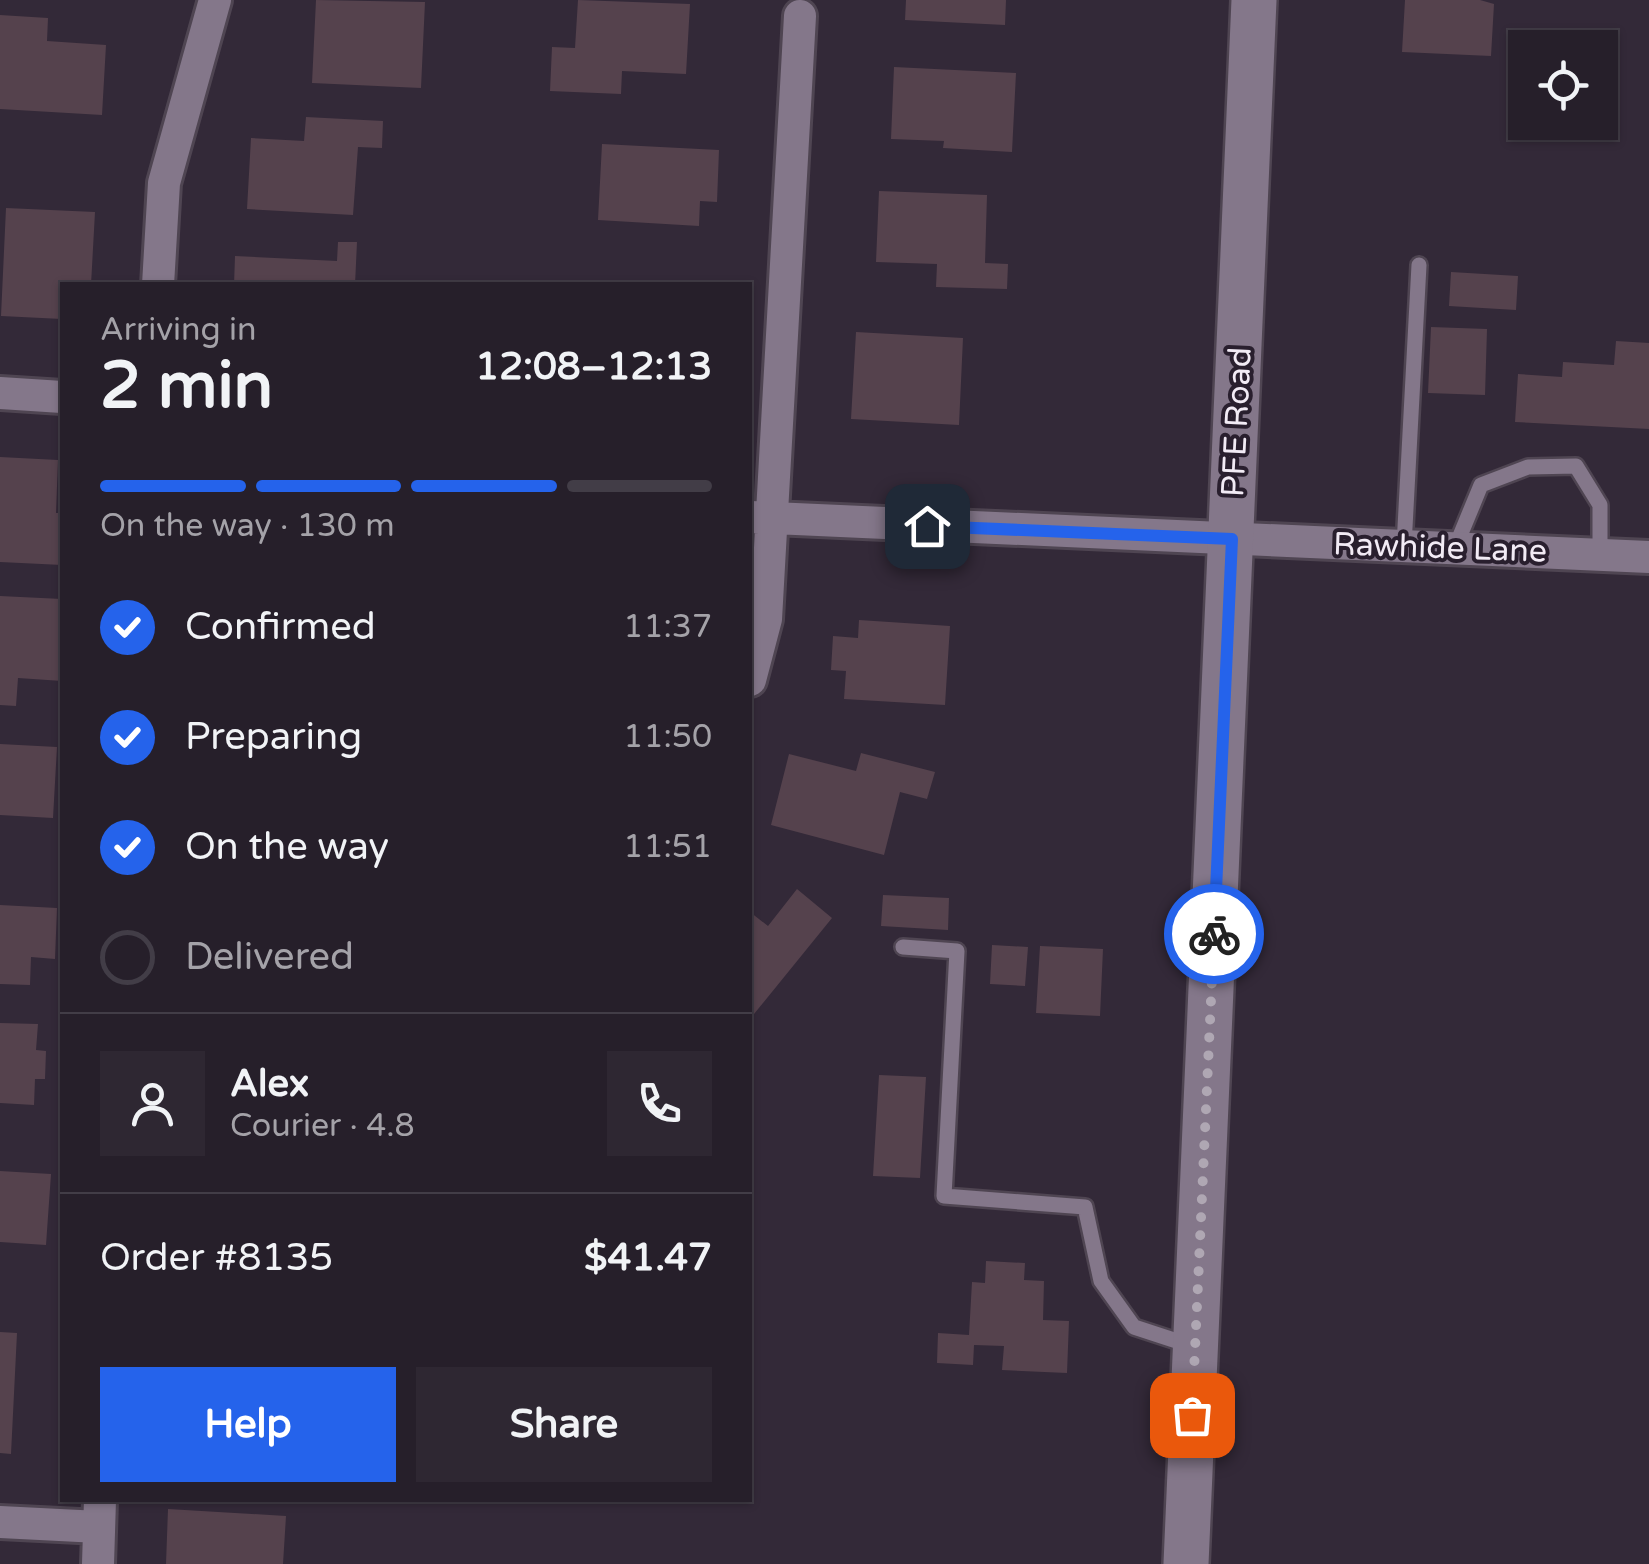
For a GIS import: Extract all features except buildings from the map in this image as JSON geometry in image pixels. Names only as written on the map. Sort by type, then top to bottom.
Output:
[{"type":"main road","name":"PFE Road","points":[[1186,1564],[1254,0]]},
{"type":"street","points":[[158,282],[164,183],[215,0]]},
{"type":"street","points":[[752,672],[766,618],[759,518],[800,16]]},
{"type":"street","points":[[0,394],[60,397]]},
{"type":"street","name":"Rawhide Lane","points":[[759,518],[1649,557]]},
{"type":"street","points":[[0,1522],[100,1513],[98,1564]]},
{"type":"lane","points":[[1404,546],[1419,265]]},
{"type":"lane","points":[[1454,548],[1480,485],[1528,467],[1576,466],[1600,504],[1600,554]]},
{"type":"lane","points":[[903,947],[957,951],[944,1196],[1085,1207],[1100,1281],[1134,1327],[1196,1347]]},
{"type":"way so far","points":[[1192,1415],[1214,934]]},
{"type":"route","points":[[927,526],[1232,539],[1214,934]]}]
